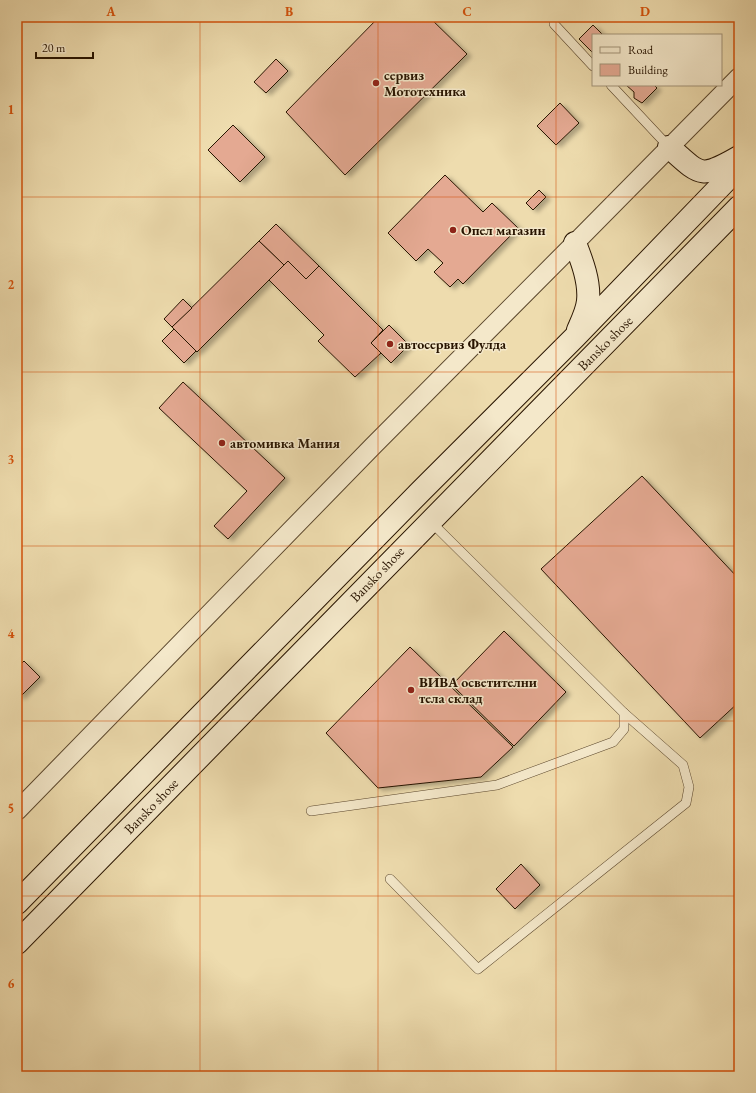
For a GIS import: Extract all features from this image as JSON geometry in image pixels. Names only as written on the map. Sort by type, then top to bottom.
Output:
[{"type":"main road","points":[[670,147],[697,171],[708,172],[739,157]]},
{"type":"main road","name":"Bansko shose","points":[[17,903],[420,492],[575,337],[739,167]]},
{"type":"main road","name":"Bansko shose","points":[[17,943],[739,207]]},
{"type":"main road","points":[[575,243],[587,280],[588,300],[584,317],[575,337]]},
{"type":"street","points":[[17,811],[373,446],[739,77]]},
{"type":"lane","points":[[554,24],[592,65]]},
{"type":"lane","points":[[612,86],[670,147]]},
{"type":"lane","points":[[390,879],[478,969],[686,803],[689,787],[683,765],[624,713],[430,521]]},
{"type":"lane","points":[[311,811],[497,785],[613,742],[624,729],[624,713]]},
{"type":"building","name":"сервиз Мототехника","points":[[379,17],[429,17],[467,54],[345,175],[286,112]]},
{"type":"building","points":[[593,25],[602,34],[592,34],[592,52],[579,39]]},
{"type":"building","points":[[276,59],[288,71],[266,93],[254,82]]},
{"type":"building","points":[[627,86],[655,86],[657,88],[642,103],[634,98],[634,92]]},
{"type":"building","points":[[560,103],[579,123],[556,145],[537,126]]},
{"type":"building","points":[[233,125],[265,157],[240,182],[208,150]]},
{"type":"building","name":"Опел магазин","points":[[445,175],[483,212],[492,203],[518,228],[463,284],[458,279],[450,287],[434,272],[443,263],[428,249],[416,261],[388,233]]},
{"type":"building","points":[[539,190],[546,197],[533,210],[526,203]]},
{"type":"building","points":[[276,224],[319,266],[306,279],[288,261],[284,265],[259,241]]},
{"type":"building","points":[[259,241],[284,265],[197,352],[172,327]]},
{"type":"building","points":[[288,261],[306,279],[319,266],[383,330],[371,343],[381,353],[355,377],[318,341],[324,335],[269,280]]},
{"type":"building","points":[[183,299],[192,308],[172,327],[164,319]]},
{"type":"building","name":"автосервиз Фулда","points":[[389,325],[409,345],[391,363],[371,343]]},
{"type":"building","points":[[174,329],[196,351],[184,363],[162,341]]},
{"type":"building","name":"автомивка Мания","points":[[183,382],[285,478],[228,539],[214,526],[247,491],[159,408]]},
{"type":"building","points":[[642,476],[739,579],[739,702],[700,738],[541,569]]},
{"type":"building","points":[[504,631],[566,692],[514,746],[452,685]]},
{"type":"building","name":"ВИВА осветителни тела склад","points":[[410,647],[513,747],[481,777],[378,788],[326,733]]},
{"type":"building","points":[[24,661],[40,677],[20,697],[17,694],[17,668]]},
{"type":"building","points":[[521,864],[540,885],[515,909],[496,889]]},
{"type":"place","name":"сервиз Мототехника","points":[[376,83]]},
{"type":"place","name":"Опел магазин","points":[[453,230]]},
{"type":"place","name":"автосервиз Фулда","points":[[390,344]]},
{"type":"place","name":"автомивка Мания","points":[[222,443]]},
{"type":"place","name":"ВИВА осветителни тела склад","points":[[411,690]]}]
